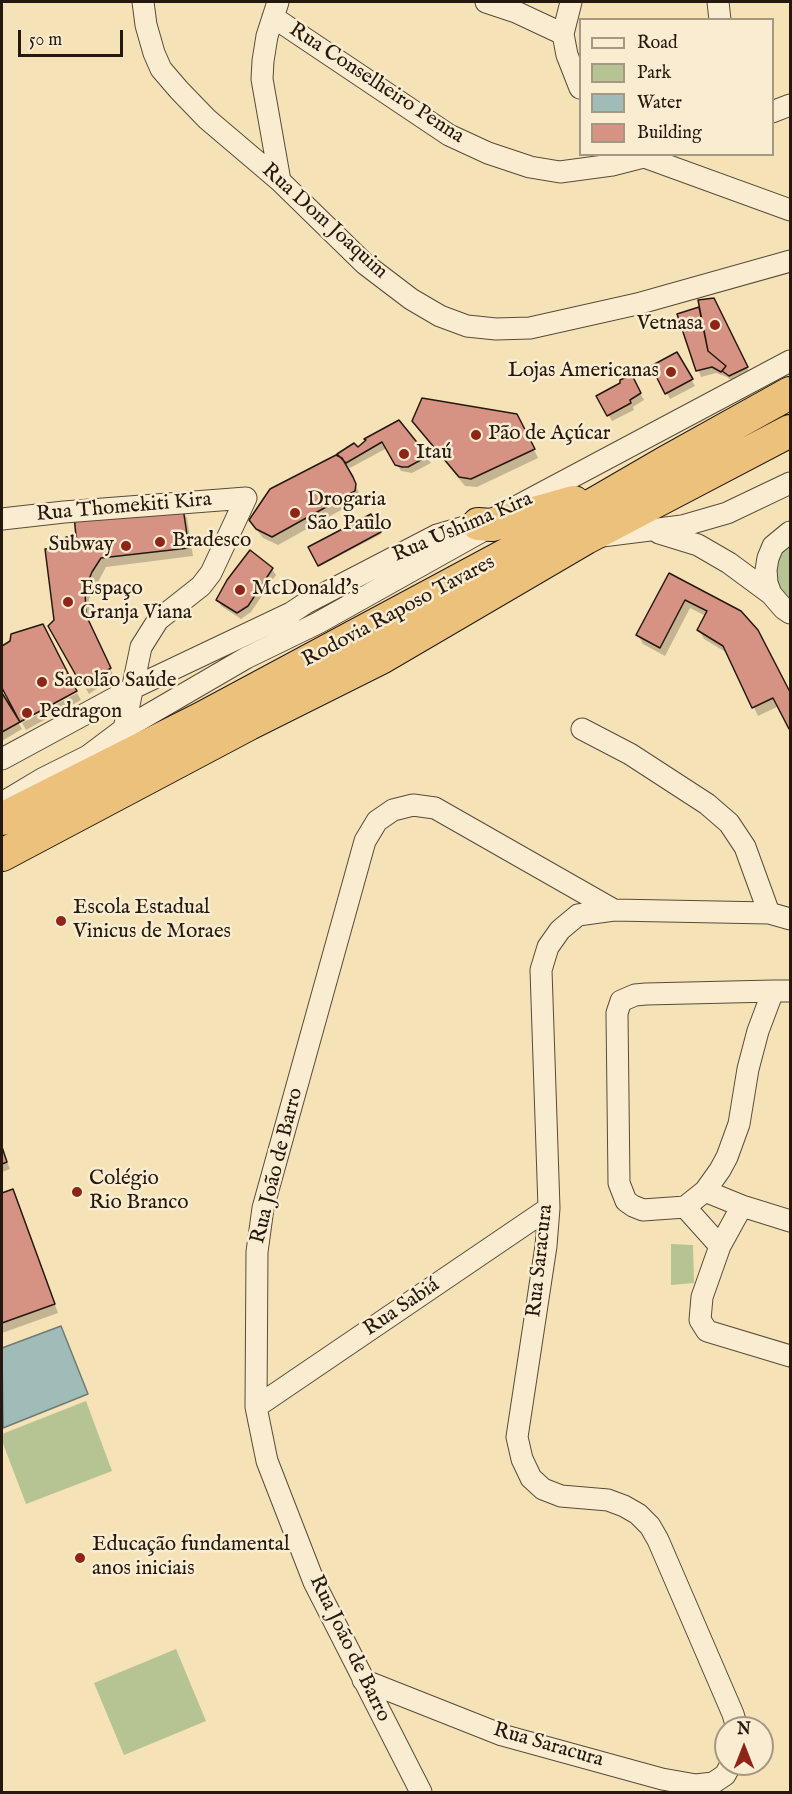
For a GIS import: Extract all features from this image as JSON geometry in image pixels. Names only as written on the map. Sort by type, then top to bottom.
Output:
[{"type":"highway","name":"Rodovia Raposo Tavares","points":[[2,819],[200,719],[511,552],[790,393]]},
{"type":"highway","name":"Rodovia Raposo Tavares","points":[[2,855],[249,724],[381,658],[586,538],[790,431]]},
{"type":"highway","points":[[485,525],[618,489]]},
{"type":"street","name":"Rua Dom Joaquim","points":[[143,2],[146,25],[161,69],[207,119],[280,181],[365,264],[411,299],[440,316],[467,326],[496,329],[530,328],[637,304],[790,261]]},
{"type":"street","points":[[486,2],[516,12],[563,34]]},
{"type":"street","points":[[571,2],[563,34],[567,55],[579,85]]},
{"type":"street","points":[[718,2],[720,18]]},
{"type":"street","points":[[276,9],[262,61],[262,79],[280,181]]},
{"type":"street","name":"Rua Conselheiro Penna","points":[[276,9],[449,135],[488,153],[530,167],[560,172],[609,160],[651,156]]},
{"type":"street","points":[[774,111],[790,105]]},
{"type":"street","points":[[651,156],[790,210]]},
{"type":"street","name":"Rua Ushima Kira","points":[[2,759],[133,688],[291,613],[437,535],[485,525],[790,361]]},
{"type":"street","points":[[586,538],[682,526],[727,513],[790,483]]},
{"type":"street","name":"Rua Thomekiti Kira","points":[[2,519],[246,498],[211,573],[201,586],[158,620],[148,634],[141,647],[133,688]]},
{"type":"street","points":[[2,803],[42,779],[88,756],[124,729],[246,658],[318,623],[485,525]]},
{"type":"street","points":[[653,531],[698,545],[729,563],[790,613]]},
{"type":"street","points":[[790,532],[774,546],[768,558],[766,570],[767,583],[772,596],[790,625]]},
{"type":"street","points":[[124,729],[133,688]]},
{"type":"street","points":[[582,729],[630,754],[706,804],[729,823],[745,847],[769,913]]},
{"type":"street","name":"Rua João de Barro","points":[[421,1792],[314,1582],[267,1461],[256,1407],[257,1251],[263,1208],[365,840],[377,821],[393,810],[413,805],[435,808],[614,910]]},
{"type":"street","name":"Rua Saracura","points":[[733,1716],[650,1526],[638,1514],[608,1500],[561,1496],[543,1489],[531,1478],[522,1458],[518,1437],[546,1246],[549,1208],[541,970],[548,947],[560,930],[578,915],[614,910],[769,913],[790,919]]},
{"type":"street","points":[[782,991],[758,1031],[748,1069],[739,1124],[727,1156],[705,1191],[686,1207],[643,1210],[626,1201],[621,1192],[618,1171],[617,1013],[621,1001],[646,993],[782,991]]},
{"type":"street","points":[[705,1191],[742,1206],[790,1221]]},
{"type":"street","points":[[742,1206],[720,1246],[702,1297],[700,1320],[707,1331],[790,1356]]},
{"type":"street","points":[[686,1207],[720,1246]]},
{"type":"street","name":"Rua Sabiá","points":[[256,1407],[549,1208]]},
{"type":"street","name":"Rua Saracura","points":[[363,1680],[502,1735],[662,1779],[696,1785],[713,1783],[723,1776]]},
{"type":"green space","points":[[790,541],[790,602],[785,599],[773,578],[777,555]]},
{"type":"green space","points":[[671,1244],[693,1245],[694,1283],[671,1285]]},
{"type":"green space","points":[[86,1401],[112,1471],[26,1504],[2,1441],[2,1434]]},
{"type":"green space","points":[[176,1649],[206,1721],[124,1755],[94,1683]]},
{"type":"water","points":[[61,1326],[88,1394],[3,1428],[2,1348]]},
{"type":"building","name":"Vetnasa","points":[[714,298],[748,367],[729,376],[722,371],[726,366],[708,351],[698,300]]},
{"type":"building","points":[[699,307],[708,351],[726,366],[721,372],[712,367],[696,371],[677,314]]},
{"type":"building","name":"Lojas Americanas","points":[[677,352],[693,379],[665,394],[651,366]]},
{"type":"building","points":[[632,375],[641,393],[630,400],[631,403],[607,416],[596,396]]},
{"type":"building","name":"Pão de Açúcar","points":[[422,398],[517,414],[535,449],[471,479],[459,477],[412,421]]},
{"type":"building","points":[[399,420],[428,456],[408,467],[395,465],[382,442],[346,463],[337,454],[354,443],[358,447],[366,440],[364,439]]},
{"type":"building","points":[[336,455],[342,458],[353,477],[356,484],[355,491],[272,537],[256,529],[249,520],[270,489]]},
{"type":"building","name":"Espaço Granja Viana","points":[[183,508],[189,548],[101,558],[92,572],[85,589],[86,615],[111,668],[82,686],[48,626],[54,620],[45,549],[69,546],[66,537],[76,536],[74,516]]},
{"type":"building","points":[[371,514],[381,532],[318,566],[308,547]]},
{"type":"building","name":"McDonald's","points":[[250,550],[273,568],[248,606],[237,613],[216,600],[227,580]]},
{"type":"building","points":[[669,573],[741,611],[758,630],[790,692],[790,729],[773,698],[752,708],[723,646],[697,630],[707,611],[685,600],[660,648],[636,635]]},
{"type":"building","points":[[43,624],[77,691],[20,722],[2,688],[2,646],[10,641],[11,634]]},
{"type":"building","points":[[2,693],[20,722],[2,732]]},
{"type":"building","points":[[2,1147],[7,1162],[2,1164]]},
{"type":"building","points":[[13,1189],[55,1304],[2,1323],[2,1193]]},
{"type":"place","name":"Vetnasa","points":[[715,325]]},
{"type":"place","name":"Lojas Americanas","points":[[671,372]]},
{"type":"place","name":"Pão de Açúcar","points":[[476,435]]},
{"type":"place","name":"Itaú","points":[[404,454]]},
{"type":"place","name":"Drogaria São Paulo","points":[[295,513]]},
{"type":"place","name":"Bradesco","points":[[160,542]]},
{"type":"place","name":"Subway","points":[[126,546]]},
{"type":"place","name":"McDonald's","points":[[240,590]]},
{"type":"place","name":"Espaço Granja Viana","points":[[68,602]]},
{"type":"place","name":"Sacolão Saúde","points":[[42,682]]},
{"type":"place","name":"Pedragon","points":[[27,713]]},
{"type":"place","name":"Escola Estadual Vinicus de Moraes","points":[[61,921]]},
{"type":"place","name":"Colégio Rio Branco","points":[[77,1192]]},
{"type":"place","name":"Educação fundamental anos iniciais","points":[[80,1558]]}]
